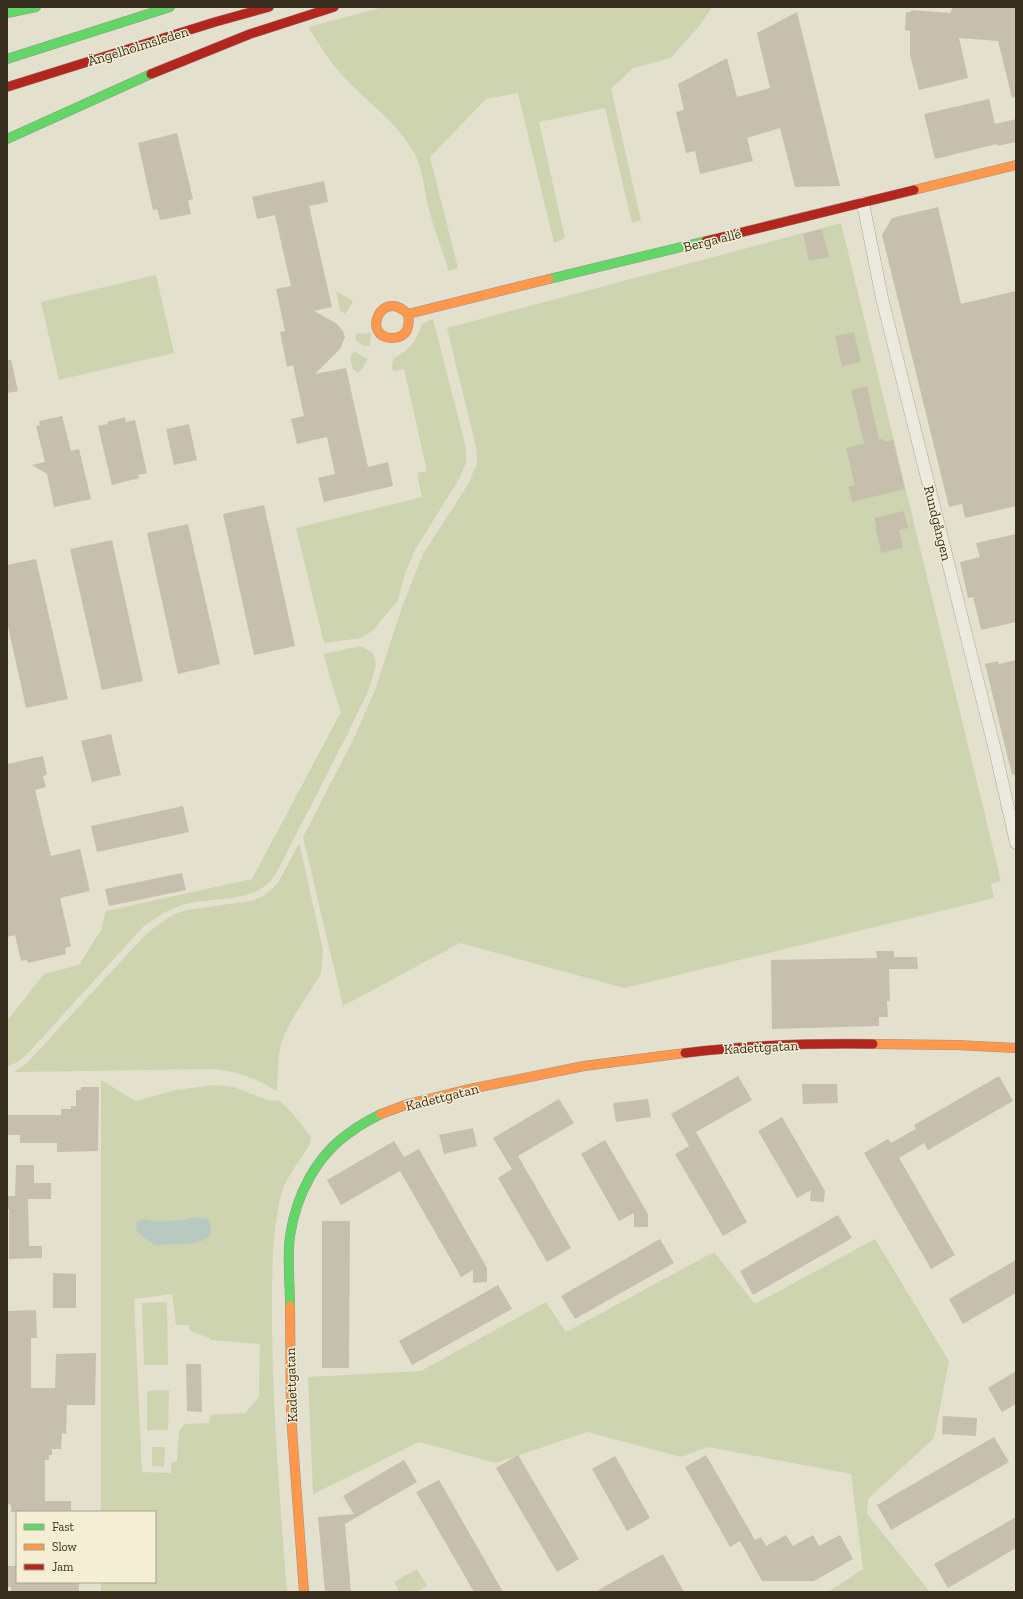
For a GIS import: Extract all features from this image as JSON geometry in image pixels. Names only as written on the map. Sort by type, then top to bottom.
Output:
[{"type":"main road","points":[[7,13],[36,7]]},
{"type":"main road","name":"Ängelholmsleden","points":[[7,59],[170,7]]},
{"type":"main road","name":"Ängelholmsleden","points":[[7,87],[215,22],[269,7]]},
{"type":"main road","points":[[7,139],[157,70],[258,31],[334,7]]},
{"type":"main road","name":"Berga allé","points":[[408,314],[1016,165]]},
{"type":"main road","name":"Kadettgatan","points":[[304,1592],[291,1414],[290,1237],[296,1207],[312,1172],[330,1150],[351,1131],[386,1111],[466,1090],[584,1066],[724,1048],[817,1043],[956,1045],[1016,1048]]},
{"type":"street","name":"Rundgången","points":[[863,202],[882,298],[996,754],[1016,843]]},
{"type":"green space","points":[[384,7],[712,7],[699,26],[671,58],[633,68],[611,89],[641,220],[632,223],[605,108],[539,122],[565,238],[554,243],[518,93],[486,99],[430,157],[458,268],[449,271],[432,220],[419,164],[412,149],[397,129],[338,70],[308,27]]},
{"type":"green space","points":[[841,223],[1001,881],[991,884],[994,898],[624,988],[460,943],[343,1006],[303,837],[353,740],[375,690],[402,607],[423,554],[467,486],[477,464],[476,447],[447,328]]},
{"type":"green space","points":[[156,275],[174,353],[59,380],[41,302]]},
{"type":"green space","points":[[336,291],[353,301],[345,314],[340,310]]},
{"type":"green space","points":[[433,319],[466,448],[466,463],[459,479],[415,550],[406,571],[397,602],[373,630],[362,638],[324,643],[296,528],[422,497],[417,473],[427,471],[404,369],[393,371],[392,365],[394,358],[404,352],[412,344],[418,335],[422,324]]},
{"type":"green space","points":[[371,333],[370,346],[364,346],[355,340],[356,334]]},
{"type":"green space","points":[[354,351],[367,359],[363,368],[358,373],[353,369],[350,358]]},
{"type":"green space","points":[[361,646],[373,653],[376,665],[369,689],[279,868],[270,882],[258,890],[238,897],[196,902],[180,906],[169,910],[143,927],[30,1051],[19,1061],[7,1067],[7,1021],[44,974],[79,965],[101,930],[106,911],[252,879],[341,712],[324,654]]},
{"type":"green space","points":[[298,845],[300,846],[323,950],[321,973],[295,1014],[280,1047],[277,1091],[247,1076],[214,1069],[15,1071],[27,1063],[147,933],[174,914],[187,910],[251,901],[264,896],[278,883]]},
{"type":"green space","points":[[101,1080],[135,1101],[176,1090],[214,1085],[234,1087],[269,1101],[279,1100],[293,1114],[311,1137],[310,1144],[289,1177],[282,1192],[277,1215],[273,1262],[272,1326],[275,1426],[287,1592],[101,1592],[101,1583],[156,1583],[156,1511],[101,1511]],"holes":[[[172,1294],[176,1325],[189,1325],[189,1330],[211,1340],[260,1344],[259,1397],[245,1413],[211,1415],[209,1423],[185,1424],[179,1431],[177,1461],[171,1463],[171,1473],[142,1472],[134,1299]]]},
{"type":"green space","points":[[875,1239],[949,1361],[934,1438],[868,1499],[867,1514],[930,1592],[828,1592],[863,1569],[851,1474],[708,1447],[681,1457],[587,1432],[496,1463],[419,1442],[313,1494],[308,1377],[421,1371],[546,1302],[566,1332],[714,1252],[755,1304]]},
{"type":"green space","points":[[167,1302],[168,1365],[144,1365],[142,1303]]},
{"type":"green space","points":[[169,1390],[168,1430],[147,1430],[147,1391]]},
{"type":"green space","points":[[152,1447],[165,1447],[164,1467],[152,1466]]},
{"type":"green space","points":[[417,1569],[427,1586],[416,1592],[399,1592],[394,1582]]},
{"type":"shaded area","points":[[196,1217],[208,1219],[211,1227],[211,1235],[202,1241],[188,1244],[155,1245],[136,1231],[137,1222],[144,1219],[170,1221]]},
{"type":"building","points":[[953,7],[1016,7],[1016,97],[1012,98],[998,41],[959,38],[968,78],[919,90],[910,55],[910,31],[905,30],[906,12],[911,12],[911,10],[950,13]]},
{"type":"building","points":[[797,12],[840,186],[795,187],[780,128],[747,138],[753,161],[700,174],[695,151],[686,153],[676,112],[684,110],[678,84],[727,58],[737,97],[770,88],[757,33]]},
{"type":"building","points":[[989,99],[995,124],[1016,119],[1016,142],[997,146],[997,144],[935,159],[924,114]]},
{"type":"building","points":[[177,133],[193,199],[188,201],[191,214],[160,220],[157,209],[153,210],[138,143]]},
{"type":"building","points":[[324,181],[328,202],[309,206],[332,307],[314,311],[336,323],[343,331],[345,337],[340,349],[315,374],[346,368],[368,467],[388,462],[393,486],[324,502],[318,478],[335,474],[327,437],[297,444],[291,419],[304,416],[293,365],[287,367],[280,332],[285,331],[276,289],[291,286],[275,215],[257,219],[252,197]]},
{"type":"building","points":[[938,207],[961,304],[1016,291],[1016,506],[965,518],[962,504],[949,507],[882,235],[892,218]]},
{"type":"building","points":[[822,229],[829,257],[809,261],[803,234]]},
{"type":"building","points":[[854,332],[861,362],[842,366],[835,336]]},
{"type":"building","points":[[7,360],[11,360],[18,391],[7,393]]},
{"type":"building","points":[[867,386],[879,440],[883,439],[884,442],[893,440],[905,489],[852,502],[848,487],[855,485],[846,448],[864,444],[851,390]]},
{"type":"building","points":[[62,416],[71,451],[79,449],[91,499],[54,507],[47,474],[32,465],[45,462],[36,426],[40,425],[39,421]]},
{"type":"building","points":[[125,417],[126,422],[135,420],[147,473],[138,475],[139,478],[112,485],[98,426],[108,424],[107,422]]},
{"type":"building","points":[[189,424],[197,460],[174,465],[166,429]]},
{"type":"building","points":[[264,505],[295,646],[254,655],[223,514]]},
{"type":"building","points":[[904,511],[908,528],[899,530],[903,548],[881,553],[874,518]]},
{"type":"building","points":[[188,524],[220,664],[178,674],[147,533]]},
{"type":"building","points":[[1016,534],[1016,622],[981,630],[973,597],[968,598],[960,562],[980,557],[976,543]]},
{"type":"building","points":[[112,540],[143,681],[102,690],[70,549]]},
{"type":"building","points":[[36,559],[68,699],[26,708],[7,622],[7,565]]},
{"type":"building","points":[[1016,660],[1016,774],[1012,775],[985,664],[998,661],[999,664]]},
{"type":"building","points":[[111,734],[121,775],[92,782],[81,741]]},
{"type":"building","points":[[43,756],[47,775],[43,776],[46,787],[35,790],[51,856],[80,849],[90,891],[60,898],[71,946],[65,948],[66,954],[28,963],[27,960],[21,961],[15,935],[7,937],[7,764]]},
{"type":"building","points":[[183,806],[189,832],[97,852],[91,826]]},
{"type":"building","points":[[182,873],[186,890],[109,906],[105,889]]},
{"type":"building","points":[[876,951],[894,951],[894,957],[917,957],[918,969],[889,969],[890,1001],[887,1001],[888,1017],[879,1017],[879,1026],[772,1029],[771,960],[877,958]]},
{"type":"building","points":[[738,1076],[752,1100],[696,1132],[747,1222],[723,1236],[675,1154],[689,1146],[671,1114]]},
{"type":"building","points":[[999,1076],[1013,1101],[928,1150],[924,1143],[899,1158],[955,1255],[931,1269],[864,1153],[888,1139],[891,1143],[916,1129],[914,1125]]},
{"type":"building","points":[[802,1084],[837,1084],[838,1103],[803,1104]]},
{"type":"building","points":[[81,1087],[99,1087],[98,1151],[57,1152],[57,1143],[20,1143],[20,1135],[7,1135],[7,1115],[61,1115],[61,1109],[71,1109],[71,1106],[76,1106],[76,1090],[81,1090]]},
{"type":"building","points":[[559,1099],[574,1123],[518,1156],[571,1248],[547,1262],[498,1178],[512,1169],[493,1138]]},
{"type":"building","points":[[648,1099],[651,1117],[616,1122],[613,1103]]},
{"type":"building","points":[[782,1117],[825,1191],[824,1202],[810,1201],[811,1190],[797,1198],[758,1131]]},
{"type":"building","points":[[473,1128],[477,1146],[444,1154],[439,1135]]},
{"type":"building","points":[[605,1140],[648,1214],[648,1227],[634,1227],[634,1213],[619,1221],[581,1154]]},
{"type":"building","points":[[394,1141],[404,1157],[419,1149],[487,1268],[487,1282],[473,1283],[473,1270],[461,1277],[400,1171],[341,1205],[327,1180]]},
{"type":"building","points":[[16,1165],[34,1165],[34,1183],[51,1183],[51,1199],[28,1199],[29,1246],[42,1246],[42,1258],[9,1259],[9,1209],[7,1209],[7,1196],[15,1196]]},
{"type":"building","points":[[838,1215],[852,1238],[753,1295],[740,1271]]},
{"type":"building","points":[[322,1221],[350,1221],[349,1368],[322,1368]]},
{"type":"building","points":[[660,1239],[674,1263],[575,1319],[561,1296]]},
{"type":"building","points":[[1016,1260],[1016,1293],[963,1324],[949,1299]]},
{"type":"building","points":[[53,1273],[76,1274],[76,1308],[53,1308]]},
{"type":"building","points":[[498,1285],[512,1309],[412,1365],[399,1341]]},
{"type":"building","points":[[36,1310],[37,1338],[31,1338],[31,1388],[55,1388],[56,1354],[96,1353],[95,1405],[67,1405],[66,1434],[62,1433],[61,1449],[52,1449],[52,1455],[49,1455],[49,1460],[45,1460],[45,1501],[71,1501],[71,1511],[11,1512],[11,1505],[8,1504],[7,1311]]},
{"type":"building","points":[[186,1364],[201,1364],[202,1412],[187,1411]]},
{"type":"building","points":[[1016,1371],[1016,1404],[1002,1412],[988,1388]]},
{"type":"building","points":[[943,1416],[977,1418],[976,1436],[942,1434]]},
{"type":"building","points":[[994,1437],[1009,1462],[891,1530],[877,1505]]},
{"type":"building","points":[[518,1455],[579,1559],[557,1572],[496,1468]]},
{"type":"building","points":[[706,1455],[755,1540],[761,1537],[766,1546],[786,1535],[793,1546],[813,1535],[819,1546],[840,1535],[853,1559],[814,1581],[762,1581],[740,1541],[730,1547],[685,1467]]},
{"type":"building","points":[[615,1456],[650,1518],[627,1531],[592,1469]]},
{"type":"building","points":[[404,1460],[417,1482],[345,1524],[351,1592],[325,1592],[318,1517],[354,1514],[343,1496]]},
{"type":"building","points":[[439,1480],[503,1592],[474,1592],[416,1492]]},
{"type":"building","points":[[1016,1517],[1016,1548],[948,1588],[934,1564]]},
{"type":"building","points":[[663,1554],[684,1592],[595,1592]]},
{"type":"building","points":[[7,1566],[16,1566],[16,1583],[79,1583],[79,1592],[11,1592],[11,1587],[7,1587]]},
{"type":"traffic: fast","points":[[7,13],[36,7]]},
{"type":"traffic: fast","points":[[7,59],[170,7]]},
{"type":"traffic: fast","points":[[7,139],[151,74]]},
{"type":"traffic: fast","points":[[549,279],[706,241]]},
{"type":"traffic: fast","points":[[290,1306],[289,1244],[293,1221],[303,1191],[310,1177],[328,1151],[355,1128],[381,1114]]},
{"type":"traffic: slow","points":[[914,190],[1016,165]]},
{"type":"traffic: slow","points":[[408,314],[408,327],[405,334],[402,336],[392,338],[383,336],[378,330],[376,323],[378,316],[383,309],[390,306],[398,307],[408,314],[549,279]]},
{"type":"traffic: slow","points":[[873,1044],[956,1045],[1016,1048]]},
{"type":"traffic: slow","points":[[381,1114],[408,1104],[465,1090],[584,1066],[685,1053]]},
{"type":"traffic: slow","points":[[290,1306],[291,1415],[304,1592]]},
{"type":"traffic: jam","points":[[7,87],[215,22],[269,7]]},
{"type":"traffic: jam","points":[[151,74],[250,34],[334,7]]},
{"type":"traffic: jam","points":[[706,241],[914,190]]},
{"type":"traffic: jam","points":[[685,1053],[779,1045],[873,1044]]}]
